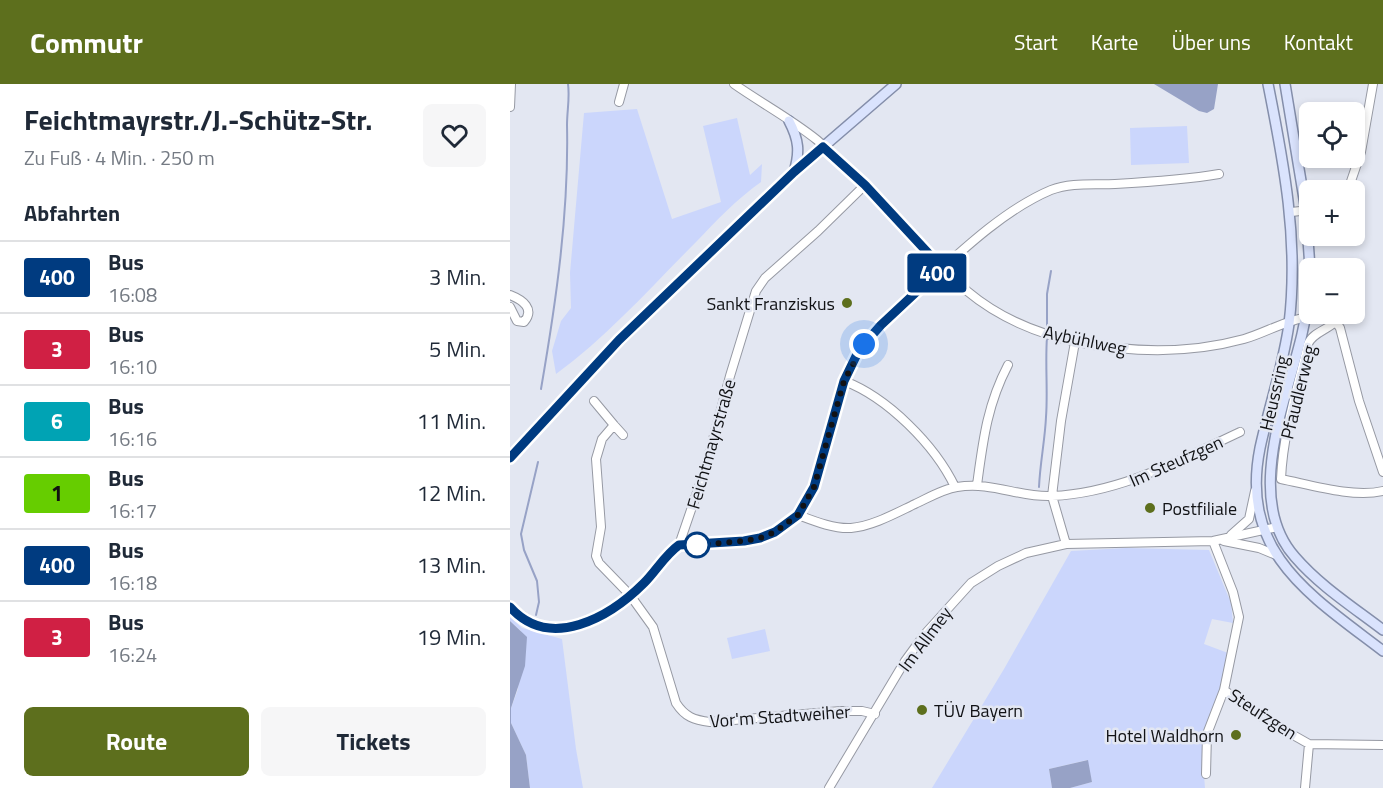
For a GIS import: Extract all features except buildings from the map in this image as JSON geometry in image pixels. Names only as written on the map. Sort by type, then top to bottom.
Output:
[{"type":"main road","points":[[510,458],[619,340],[794,172],[897,84]]},
{"type":"main road","name":"Heussring","points":[[1268,84],[1291,212],[1293,253],[1289,323],[1281,371],[1260,448],[1255,491],[1264,530],[1276,555],[1302,586],[1383,651]]},
{"type":"main road","points":[[1285,84],[1302,180]]},
{"type":"main road","points":[[789,121],[797,136],[799,149],[794,172]]},
{"type":"main road","name":"Heussring","points":[[1304,324],[1282,408],[1269,484],[1277,527],[1293,555],[1312,574],[1383,630]]},
{"type":"street","points":[[510,106],[512,84]]},
{"type":"street","points":[[619,102],[624,84]]},
{"type":"street","name":"Aybühlweg","points":[[734,84],[823,147],[865,185],[942,268],[967,291],[993,310],[1045,334],[1075,342],[1123,350],[1183,350],[1240,340],[1299,319]]},
{"type":"street","points":[[1352,180],[1362,152],[1373,84]]},
{"type":"street","points":[[679,545],[760,538],[775,532],[798,515],[814,487],[844,381],[864,344],[942,268],[1001,220],[1052,189],[1070,185],[1165,182],[1219,174]]},
{"type":"street","name":"Feichtmayrstraße","points":[[510,607],[536,625],[561,629],[583,624],[615,607],[630,595],[679,545],[705,469],[756,291],[765,278],[865,185]]},
{"type":"street","points":[[1291,212],[1299,212]]},
{"type":"street","points":[[510,296],[516,297],[528,308],[526,319],[517,321],[510,307]]},
{"type":"street","name":"Pfaudlerweg","points":[[1333,324],[1328,329],[1312,336],[1308,344],[1287,424],[1281,479],[1356,492],[1383,491]]},
{"type":"street","points":[[1337,324],[1340,328],[1359,401],[1383,472]]},
{"type":"street","points":[[1066,544],[1052,496],[1061,421],[1075,342]]},
{"type":"street","points":[[977,485],[985,426],[992,399],[1008,365]]},
{"type":"street","points":[[844,381],[864,389],[903,420],[936,458],[955,487]]},
{"type":"street","points":[[594,401],[623,435]]},
{"type":"street","name":"Vor'm Stadtweiher","points":[[614,425],[602,440],[596,459],[601,527],[596,556],[605,570],[630,595],[653,627],[676,703],[683,713],[694,720],[710,722],[849,711],[874,714]]},
{"type":"street","name":"Im Steufzgen","points":[[798,515],[813,521],[851,528],[882,519],[955,487],[977,485],[1052,496],[1122,484],[1167,467],[1240,432]]},
{"type":"street","points":[[1216,541],[1233,535],[1249,519],[1255,491]]},
{"type":"street","name":"Im Allmey","points":[[1216,541],[1277,527]]},
{"type":"street","name":"Im Allmey","points":[[829,788],[905,661],[924,635],[971,583],[1026,553],[1066,544],[1216,541],[1259,548],[1276,555]]},
{"type":"street","name":"Steufzgen","points":[[1216,541],[1239,617],[1224,690],[1263,718],[1309,744],[1353,743],[1383,746]]},
{"type":"street","points":[[1206,774],[1207,734],[1224,690]]},
{"type":"street","points":[[1305,788],[1309,744]]},
{"type":"shaded area","points":[[1154,84],[1218,84],[1214,109],[1207,113],[1199,111]]},
{"type":"shaded area","points":[[637,109],[672,219],[721,202],[703,126],[737,118],[750,175],[762,164],[761,182],[728,210],[611,327],[556,374],[552,351],[561,321],[571,308],[570,273],[584,113]]},
{"type":"shaded area","points":[[1187,126],[1189,163],[1131,165],[1130,128]]},
{"type":"shaded area","points":[[1126,548],[1209,550],[1231,603],[1233,623],[1212,619],[1204,644],[1228,653],[1222,689],[1211,717],[1204,775],[1205,788],[1070,788],[1092,782],[1087,760],[1049,769],[1052,788],[932,788],[1004,669],[1071,551]]},
{"type":"shaded area","points":[[510,617],[522,628],[562,639],[583,788],[530,788],[526,755],[511,723],[511,708],[518,689],[521,631],[510,621]]},
{"type":"shaded area","points":[[510,621],[527,637],[525,666],[511,708],[511,723],[526,755],[530,788],[510,788]]},
{"type":"shaded area","points":[[765,629],[770,651],[732,659],[727,638]]},
{"type":"shaded area","points":[[1088,760],[1092,782],[1070,788],[1052,788],[1049,769]]},
{"type":"waterway","points":[[541,389],[564,224],[568,84]]},
{"type":"waterway","points":[[1047,331],[1047,294],[1051,271]]},
{"type":"waterway","points":[[1039,487],[1046,417],[1047,337]]},
{"type":"waterway","points":[[536,615],[539,602],[537,581],[524,550],[521,534],[538,462]]},
{"type":"bus line","name":"400","points":[[510,458],[619,340],[823,147],[865,185],[942,268],[881,325],[859,350],[844,381],[814,487],[798,515],[790,523],[775,532],[752,540],[679,545],[630,595],[615,607],[583,624],[561,629],[548,628],[536,625],[510,607]]},
{"type":"place","name":"Sankt Franziskus","points":[[847,303]]},
{"type":"place","name":"Postfiliale","points":[[1150,508]]},
{"type":"place","name":"TÜV Bayern","points":[[922,710]]},
{"type":"place","name":"Hotel Waldhorn","points":[[1236,735]]},
{"type":"route","points":[[697,545],[760,538],[790,523],[798,515],[814,487],[844,381],[864,344]]}]
